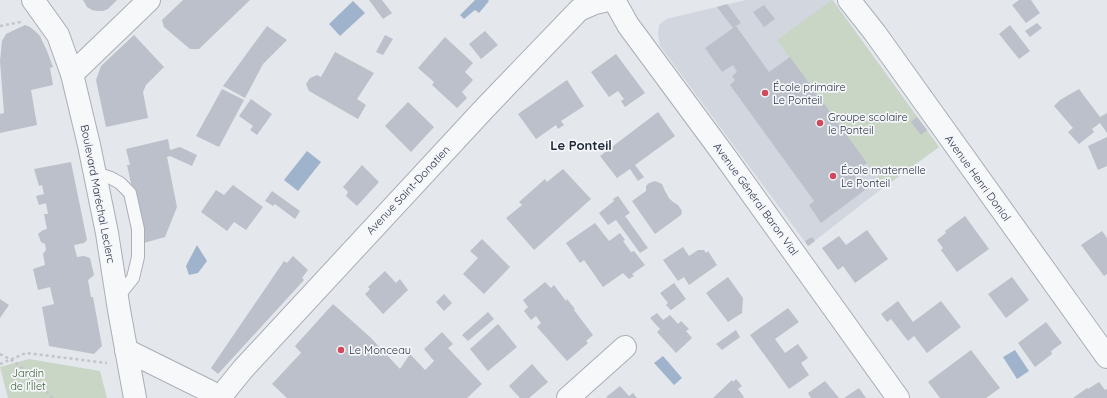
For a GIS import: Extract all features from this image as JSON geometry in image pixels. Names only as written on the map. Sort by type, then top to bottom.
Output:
[{"type":"street","name":"Boulevard Maréchal Leclerc","points":[[33,0],[58,35],[72,74],[108,233],[117,298],[118,357],[135,398]]},
{"type":"street","points":[[72,74],[149,0]]},
{"type":"street","name":"Avenue Saint-Donatien","points":[[222,397],[243,369],[484,109],[579,10],[595,3],[608,0]]},
{"type":"street","name":"Avenue Général Baron Vial","points":[[614,0],[628,25],[724,155],[898,398]]},
{"type":"street","name":"Avenue Henri Doniol","points":[[849,0],[1107,357]]},
{"type":"street","points":[[568,398],[625,347]]},
{"type":"street","points":[[118,357],[159,367],[222,397]]},
{"type":"lane","points":[[95,173],[111,178],[120,183],[130,193],[138,229],[138,257],[133,278],[117,298]]},
{"type":"path","points":[[0,26],[25,22]]},
{"type":"path","points":[[0,364],[26,353],[118,357]]},
{"type":"path","points":[[0,354],[11,359],[28,372],[52,398]]},
{"type":"shaded area","name":"Groupe scolaire le Ponteil","points":[[746,0],[833,0],[939,147],[884,187],[808,246],[660,46],[658,34],[659,25],[666,19]]},
{"type":"green space","points":[[832,0],[939,147],[884,187],[777,40]]},
{"type":"green space","name":"Jardin de l'Îlet","points":[[29,359],[100,371],[107,398],[8,398],[0,367]]},
{"type":"water","points":[[475,0],[489,1],[479,13],[475,10],[464,19],[460,15]]},
{"type":"water","points":[[353,1],[365,13],[340,36],[329,24]]},
{"type":"water","points":[[307,151],[321,162],[298,191],[284,180]]},
{"type":"water","points":[[197,245],[207,261],[198,273],[189,275],[186,266]]},
{"type":"water","points":[[1015,350],[1029,371],[1017,379],[1003,357]]},
{"type":"water","points":[[663,356],[682,378],[674,385],[654,363]]},
{"type":"building","points":[[83,0],[117,0],[108,9],[97,11],[87,7]]},
{"type":"building","points":[[183,0],[250,0],[199,49],[190,49],[164,27],[162,20]]},
{"type":"building","points":[[369,0],[382,0],[392,13],[383,19]]},
{"type":"building","points":[[1019,0],[1031,0],[1040,13],[1026,23],[1012,5]]},
{"type":"building","points":[[727,4],[741,23],[736,26],[769,72],[790,57],[867,163],[853,173],[865,190],[821,223],[809,205],[814,201],[730,85],[735,80],[732,76],[737,72],[733,65],[722,72],[705,48],[733,28],[717,7]]},
{"type":"building","points":[[764,5],[775,19],[764,27],[753,12]]},
{"type":"building","points":[[1037,23],[1042,28],[1030,37],[1025,31]]},
{"type":"building","points":[[25,25],[30,27],[40,36],[47,51],[53,67],[50,68],[53,85],[31,90],[37,125],[0,133],[0,114],[4,113],[0,61],[2,41],[6,34]]},
{"type":"building","points":[[1010,25],[1030,51],[1019,59],[999,34]]},
{"type":"building","points":[[267,26],[287,40],[263,64],[245,98],[223,86]]},
{"type":"building","points":[[485,31],[498,45],[481,59],[469,44]]},
{"type":"building","points":[[134,35],[164,67],[146,85],[143,92],[148,118],[106,127],[96,80],[101,66]]},
{"type":"building","points":[[385,35],[393,39],[383,55],[376,52]]},
{"type":"building","points":[[445,37],[473,63],[465,72],[473,80],[462,92],[467,98],[457,108],[432,85],[434,82],[418,68]]},
{"type":"building","points":[[335,52],[374,73],[357,99],[366,105],[358,119],[309,91],[306,84],[310,78],[317,75],[321,77]]},
{"type":"building","points":[[616,54],[645,93],[625,107],[621,101],[624,99],[618,91],[609,97],[591,72]]},
{"type":"building","points":[[567,80],[584,106],[561,121],[564,125],[558,129],[556,125],[536,139],[518,114]]},
{"type":"building","points":[[222,89],[244,100],[219,147],[196,136]]},
{"type":"building","points":[[1079,89],[1100,117],[1107,113],[1107,133],[1100,123],[1092,129],[1094,132],[1079,144],[1068,132],[1073,128],[1054,106],[1060,100]]},
{"type":"building","points":[[251,99],[272,114],[257,135],[250,130],[253,126],[239,116]]},
{"type":"building","points":[[408,102],[434,127],[411,152],[385,126]]},
{"type":"building","points":[[658,112],[675,136],[635,165],[644,177],[638,181],[630,169],[617,178],[600,156]]},
{"type":"building","points":[[917,117],[927,130],[921,135],[911,122]]},
{"type":"building","points":[[1107,137],[1107,166],[1098,170],[1088,146]]},
{"type":"building","points":[[168,139],[170,150],[180,147],[197,155],[192,166],[170,156],[167,157],[177,207],[165,237],[144,243],[127,165],[130,165],[126,149]]},
{"type":"building","points":[[71,162],[87,240],[84,243],[74,245],[77,257],[84,256],[90,258],[94,275],[88,280],[91,297],[93,297],[102,346],[94,354],[49,346],[42,307],[54,304],[50,287],[38,290],[33,269],[45,265],[43,254],[46,250],[45,244],[41,242],[38,234],[47,229],[44,214],[48,214],[46,203],[39,205],[36,196],[44,194],[42,185],[39,186],[34,169]]},
{"type":"building","points":[[362,165],[379,182],[357,206],[346,196],[348,192],[343,187]]},
{"type":"building","points":[[563,169],[591,199],[534,250],[506,218],[522,205],[519,202],[545,179],[547,182]]},
{"type":"building","points":[[655,181],[662,184],[669,198],[678,205],[682,211],[681,215],[655,234],[632,201],[646,191],[646,186],[649,183]]},
{"type":"building","points":[[233,185],[263,207],[246,230],[234,222],[227,231],[201,212],[216,190],[224,195]]},
{"type":"building","points":[[272,191],[300,211],[295,219],[275,204],[273,206],[265,201]]},
{"type":"building","points":[[618,196],[630,213],[625,216],[648,248],[640,253],[616,220],[608,225],[599,213]]},
{"type":"building","points":[[965,216],[989,249],[957,272],[941,250],[943,248],[937,240],[946,233],[945,231]]},
{"type":"building","points":[[595,223],[609,241],[620,233],[625,240],[623,241],[631,252],[634,251],[645,265],[632,274],[634,276],[629,279],[623,273],[603,287],[584,260],[580,263],[566,243]]},
{"type":"building","points":[[867,230],[888,259],[855,283],[843,266],[838,270],[822,248],[839,236],[846,245]]},
{"type":"building","points":[[1102,231],[1107,238],[1107,274],[1104,276],[1081,245]]},
{"type":"building","points":[[812,237],[815,241],[808,246],[805,241]]},
{"type":"building","points":[[482,239],[510,267],[484,294],[463,274],[478,258],[470,251]]},
{"type":"building","points":[[683,247],[689,256],[698,250],[704,250],[706,253],[708,251],[717,265],[689,285],[684,277],[678,281],[663,260]]},
{"type":"building","points":[[293,256],[308,270],[302,278],[304,280],[218,374],[211,368],[284,261],[287,263]]},
{"type":"building","points":[[385,271],[396,283],[400,279],[408,290],[383,314],[365,294],[370,289],[368,287]]},
{"type":"building","points":[[728,277],[743,298],[742,313],[728,322],[706,293]]},
{"type":"building","points":[[1012,277],[1029,300],[1006,318],[988,294]]},
{"type":"building","points":[[545,282],[551,288],[554,285],[566,301],[567,299],[593,335],[586,341],[588,343],[567,361],[537,327],[541,323],[536,316],[531,320],[524,311],[528,307],[523,300]]},
{"type":"building","points":[[674,283],[686,299],[671,310],[666,305],[668,303],[660,293]]},
{"type":"building","points":[[444,294],[452,303],[444,311],[436,302]]},
{"type":"building","points":[[0,299],[9,305],[0,318]]},
{"type":"building","points":[[898,301],[913,322],[941,301],[961,327],[927,353],[914,336],[908,341],[891,319],[887,322],[881,314]]},
{"type":"building","name":"Le Monceau","points":[[333,304],[370,337],[400,369],[410,354],[425,370],[434,361],[424,349],[442,332],[453,344],[448,348],[482,384],[467,398],[287,398],[272,384],[301,353],[295,346]]},
{"type":"building","points":[[788,308],[799,322],[775,339],[785,353],[798,344],[808,358],[801,363],[809,375],[789,389],[750,335]]},
{"type":"building","points":[[488,312],[494,319],[468,341],[462,335]]},
{"type":"building","points":[[657,313],[663,320],[670,315],[678,324],[681,321],[689,329],[686,331],[692,338],[676,353],[657,332],[660,329],[650,318]]},
{"type":"building","points":[[1046,322],[1062,343],[1051,351],[1052,354],[1035,367],[1018,343]]},
{"type":"building","points":[[498,324],[517,347],[488,371],[470,349]]},
{"type":"building","points":[[736,330],[740,337],[722,350],[716,344]]},
{"type":"building","points":[[971,350],[1000,388],[986,398],[940,398],[928,382]]},
{"type":"building","points":[[532,364],[548,382],[529,398],[520,398],[509,386]]},
{"type":"building","points":[[736,379],[742,386],[738,389],[744,397],[743,398],[713,398],[732,380],[733,382]]},
{"type":"building","points":[[825,381],[839,398],[811,398],[808,393]]},
{"type":"building","points":[[1099,382],[1105,390],[1107,389],[1107,398],[1073,398],[1087,388],[1088,389]]},
{"type":"building","points":[[620,386],[629,396],[633,393],[637,398],[606,397]]},
{"type":"building","points":[[859,388],[866,398],[844,398]]},
{"type":"place","name":"École primaire Le Ponteil","points":[[765,93]]},
{"type":"place","name":"Groupe scolaire le Ponteil","points":[[820,123]]},
{"type":"place","name":"École maternelle Le Ponteil","points":[[833,176]]},
{"type":"place","name":"Le Monceau","points":[[341,350]]},
{"type":"district","name":"Le Ponteil","points":[[581,145]]}]
